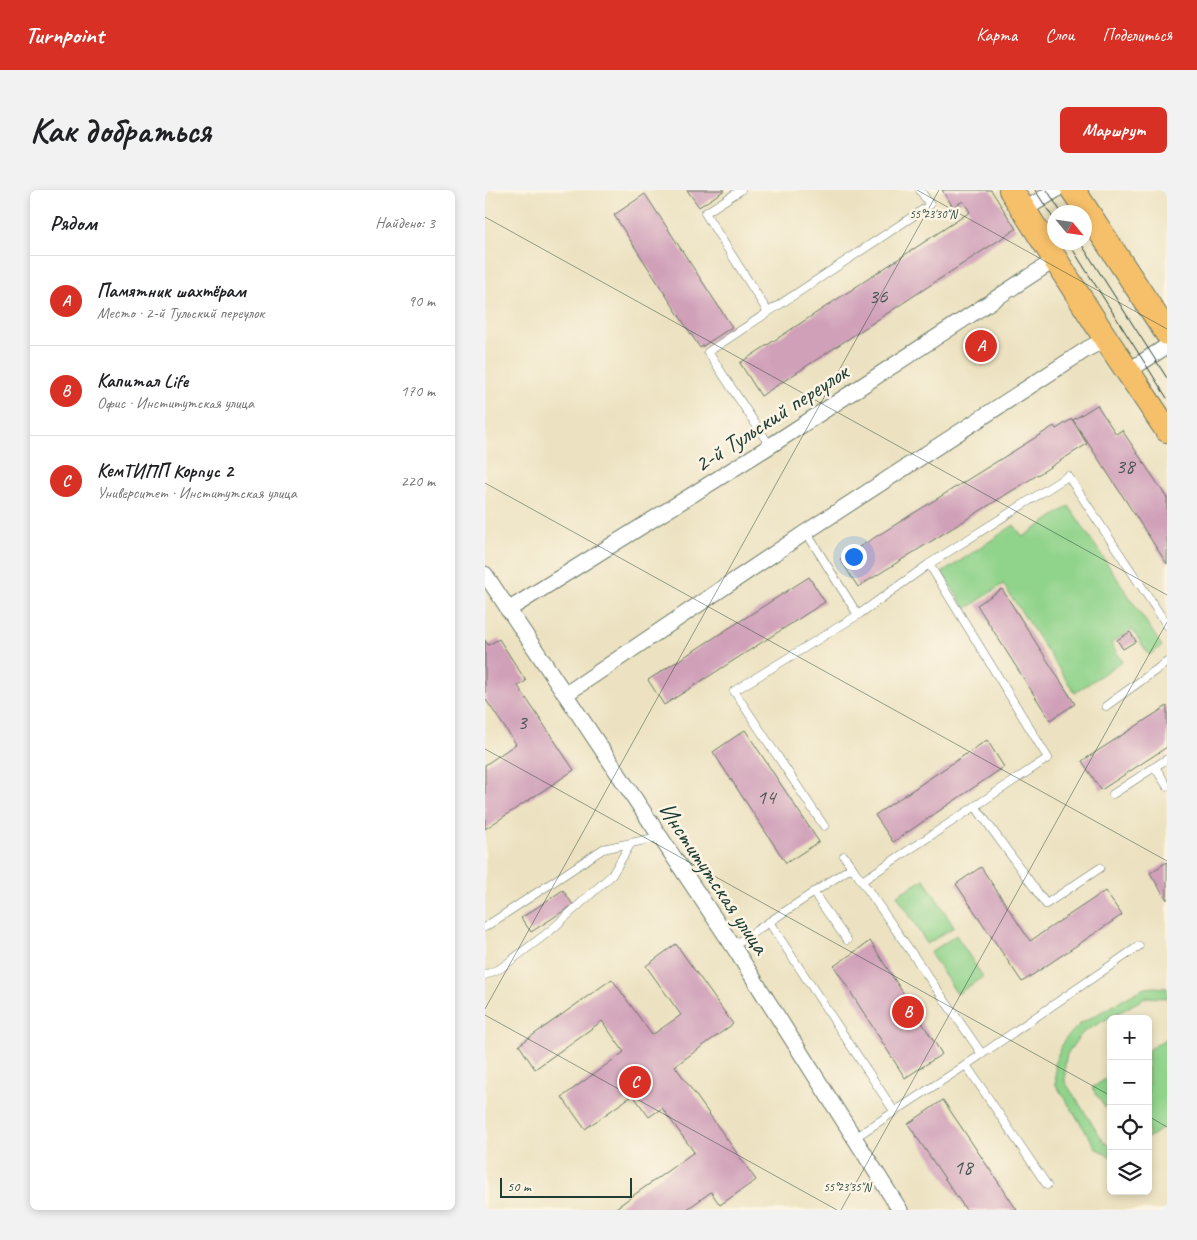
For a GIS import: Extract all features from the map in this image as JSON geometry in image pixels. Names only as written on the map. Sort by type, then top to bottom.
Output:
[{"type":"main road","points":[[1011,190],[1106,339],[1167,430]]},
{"type":"main road","points":[[1073,190],[1167,333]]},
{"type":"street","points":[[1024,210],[1056,190]]},
{"type":"street","name":"2-й Тульский переулок","points":[[507,610],[770,446],[1056,259]]},
{"type":"street","points":[[566,694],[806,532],[1087,349],[1106,339]]},
{"type":"street","points":[[1128,371],[1167,346]]},
{"type":"street","name":"Институтская улица","points":[[485,574],[507,610],[566,694],[733,946],[900,1210]]},
{"type":"lane","points":[[741,190],[705,212],[768,312]]},
{"type":"lane","points":[[770,446],[708,352],[930,205],[920,190]]},
{"type":"lane","points":[[824,826],[734,691],[858,615],[929,564],[1068,476],[1167,625]]},
{"type":"lane","points":[[806,532],[858,615]]},
{"type":"lane","points":[[862,881],[1048,758],[929,564]]},
{"type":"lane","points":[[1105,706],[1167,662]]},
{"type":"lane","points":[[1113,794],[1167,759]]},
{"type":"lane","points":[[1155,767],[1167,786]]},
{"type":"lane","points":[[975,806],[1046,904],[1100,868]]},
{"type":"lane","points":[[485,927],[603,849],[659,837]]},
{"type":"lane","points":[[485,975],[501,968],[550,931],[599,888],[612,875],[631,843]]},
{"type":"lane","points":[[844,856],[982,1054]]},
{"type":"lane","points":[[733,946],[852,866]]},
{"type":"lane","points":[[813,892],[847,940]]},
{"type":"lane","points":[[769,922],[894,1111]]},
{"type":"lane","points":[[853,1138],[966,1065],[1139,946]]},
{"type":"lane","points":[[966,1065],[1047,1185]]},
{"type":"green space","points":[[1069,506],[1162,646],[1149,655],[1132,629],[1111,643],[1122,661],[1075,693],[1003,584],[966,609],[942,573],[1014,525],[1023,537]]},
{"type":"green space","points":[[924,879],[954,927],[927,944],[897,895]]},
{"type":"green space","points":[[956,935],[983,977],[957,994],[930,953]]},
{"type":"green space","points":[[1144,988],[1167,988],[1167,998],[1147,997],[1114,1015],[1107,1015],[1107,1019],[1085,1031],[1078,1038],[1067,1054],[1065,1063],[1065,1082],[1107,1144],[1107,1155],[1097,1149],[1056,1085],[1055,1062],[1064,1040],[1080,1024]]},
{"type":"green space","points":[[1167,1038],[1167,1125],[1152,1135],[1152,1060],[1152,1047]]},
{"type":"green space","points":[[1107,1078],[1107,1110],[1092,1088]]},
{"type":"building","points":[[687,190],[725,190],[699,207]]},
{"type":"building","points":[[942,190],[991,190],[1016,229],[761,396],[740,363],[970,212],[963,201],[953,207]]},
{"type":"building","points":[[645,194],[732,327],[700,348],[614,215]]},
{"type":"building","points":[[1097,405],[1116,434],[1122,430],[1167,498],[1167,564],[1073,420]]},
{"type":"building","points":[[1072,419],[1087,444],[858,587],[840,559],[1054,426],[1056,429]]},
{"type":"building","points":[[809,577],[825,602],[664,705],[648,680]]},
{"type":"building","points":[[1002,589],[1075,704],[1050,720],[977,605]]},
{"type":"building","points":[[1130,632],[1136,641],[1123,649],[1117,640]]},
{"type":"building","points":[[499,639],[526,681],[518,686],[574,770],[485,829],[485,765],[516,744],[485,700],[485,640],[488,645]]},
{"type":"building","points":[[1167,706],[1167,747],[1101,790],[1082,761]]},
{"type":"building","points":[[745,730],[819,842],[786,863],[713,752]]},
{"type":"building","points":[[987,740],[1004,767],[893,842],[875,815]]},
{"type":"building","points":[[1167,862],[1167,900],[1150,873]]},
{"type":"building","points":[[981,867],[1030,941],[1105,891],[1122,915],[1022,982],[956,884]]},
{"type":"building","points":[[563,890],[573,905],[531,932],[521,918]]},
{"type":"building","points":[[870,941],[942,1054],[905,1078],[834,966]]},
{"type":"building","points":[[676,944],[733,1024],[675,1066],[756,1180],[720,1205],[711,1192],[686,1210],[613,1210],[694,1152],[662,1108],[649,1117],[633,1095],[585,1129],[562,1097],[624,1052],[602,1021],[535,1069],[519,1045],[612,979],[652,1035],[681,1015],[646,966]]},
{"type":"building","points":[[943,1100],[1017,1210],[966,1210],[908,1124]]},
{"type":"tram line","points":[[1035,190],[1047,209]]},
{"type":"tram line","points":[[1047,190],[1057,205]]},
{"type":"tram line","points":[[1073,250],[1167,398]]},
{"type":"tram line","points":[[1085,250],[1167,378]]},
{"type":"place","name":"Памятник шахтёрам","points":[[981,346]]},
{"type":"place","name":"Капитал Life","points":[[908,1012]]},
{"type":"place","name":"КемТИПП Корпус 2","points":[[635,1082]]}]
